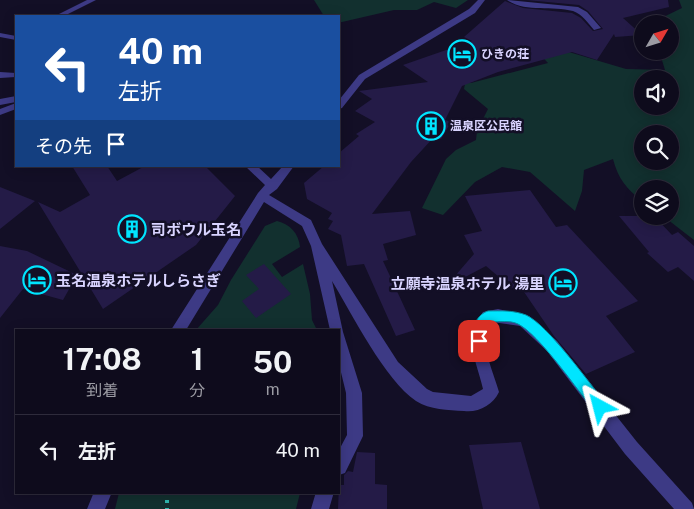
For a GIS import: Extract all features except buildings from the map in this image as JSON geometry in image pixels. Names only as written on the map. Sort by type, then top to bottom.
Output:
[{"type":"street","points":[[61,15],[92,0]]},
{"type":"street","points":[[340,105],[362,77],[472,11],[482,0]]},
{"type":"street","points":[[510,0],[530,6],[575,9],[584,14],[597,28]]},
{"type":"street","points":[[0,35],[15,37]]},
{"type":"street","points":[[0,76],[15,75]]},
{"type":"street","points":[[0,102],[15,99]]},
{"type":"street","points":[[0,112],[15,106]]},
{"type":"street","points":[[251,167],[273,186]]},
{"type":"street","points":[[179,329],[262,196],[288,167]]},
{"type":"street","points":[[262,196],[307,223],[317,246],[393,367],[421,395],[432,400],[458,404],[471,404],[483,400],[491,392],[490,381],[479,357],[480,325],[488,316],[498,315],[524,320],[552,346],[631,448],[686,509]]},
{"type":"street","points":[[317,246],[337,329]]},
{"type":"street","points":[[340,341],[354,393],[355,436],[340,465]]},
{"type":"street","points":[[96,509],[102,494]]},
{"type":"street","points":[[320,509],[324,494]]},
{"type":"path","points":[[167,494],[167,509]]},
{"type":"green space","points":[[314,0],[468,0],[456,8],[434,2],[417,10],[394,10],[342,22],[340,22],[340,15],[323,15]]},
{"type":"green space","points":[[679,0],[694,0],[694,240],[675,225],[679,225],[679,180],[634,180],[634,194],[624,183],[613,159],[584,170],[582,191],[575,211],[530,172],[502,167],[475,182],[443,215],[422,208],[446,159],[456,150],[476,140],[477,131],[488,109],[464,89],[465,84],[548,63],[531,45],[562,50],[626,69],[665,70],[662,60],[679,60],[679,15],[668,15],[682,8]]},
{"type":"green space","points":[[277,221],[286,224],[298,238],[300,247],[272,264],[282,277],[303,264],[310,294],[312,320],[316,329],[197,329],[218,305],[231,280],[265,226]]},
{"type":"green space","points":[[119,494],[300,494],[296,509],[115,509]]},
{"type":"place","name":"ひきの荘","points":[[462,54]]},
{"type":"place","name":"温泉区公民館","points":[[431,126]]},
{"type":"place","name":"司ボウル玉名","points":[[132,229]]},
{"type":"place","name":"玉名温泉ホテルしらさぎ","points":[[37,280]]},
{"type":"place","name":"立願寺温泉ホテル 湯里","points":[[563,283]]},
{"type":"route","points":[[479,341],[480,325],[488,316],[513,316],[524,320],[552,346],[600,407]]}]
